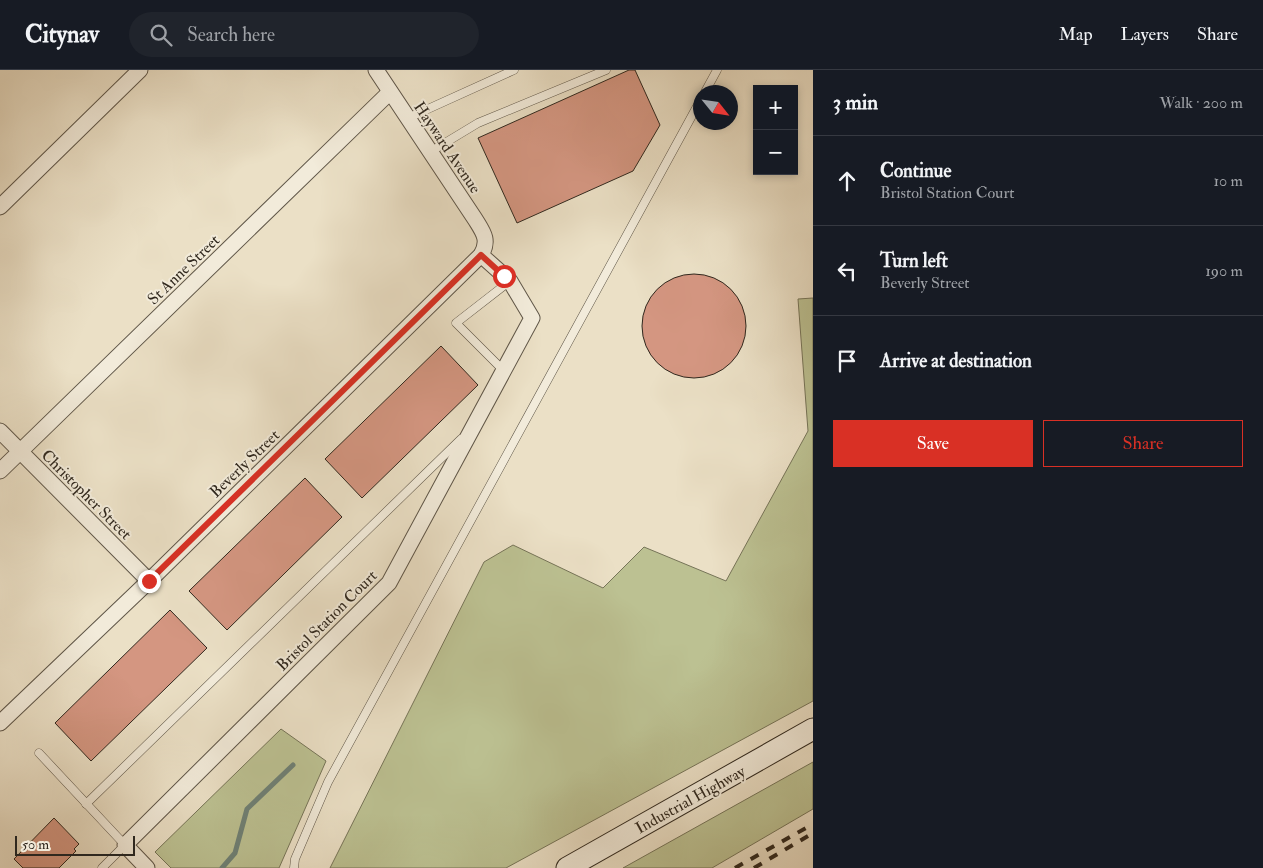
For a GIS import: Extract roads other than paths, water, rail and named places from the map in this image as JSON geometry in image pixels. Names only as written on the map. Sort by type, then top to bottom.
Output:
[{"type":"main road","name":"Industrial Highway","points":[[567,868],[813,729]]},
{"type":"street","points":[[0,207],[140,70]]},
{"type":"street","name":"Hayward Avenue","points":[[376,70],[487,238],[486,247],[481,255]]},
{"type":"street","name":"St Anne Street","points":[[0,472],[390,92]]},
{"type":"street","name":"Bristol Station Court","points":[[125,845],[389,582],[532,318],[507,278],[481,255]]},
{"type":"street","name":"Beverly Street","points":[[0,723],[149,581],[481,255]]},
{"type":"street","name":"Christopher Street","points":[[0,431],[149,581]]},
{"type":"street","points":[[125,845],[147,868]]},
{"type":"lane","points":[[408,118],[514,70]]},
{"type":"lane","points":[[430,152],[478,123],[606,70]]},
{"type":"lane","points":[[709,85],[717,70]]},
{"type":"lane","points":[[294,868],[295,860],[328,782],[693,114]]},
{"type":"lane","points":[[504,370],[456,323],[507,278]]},
{"type":"lane","points":[[86,804],[472,428]]},
{"type":"lane","points":[[38,753],[125,845],[102,868]]},
{"type":"waterway","points":[[222,868],[235,853],[247,809],[293,765]]},
{"type":"railway","points":[[735,868],[813,824]]},
{"type":"railway","points":[[754,868],[808,836]]}]
